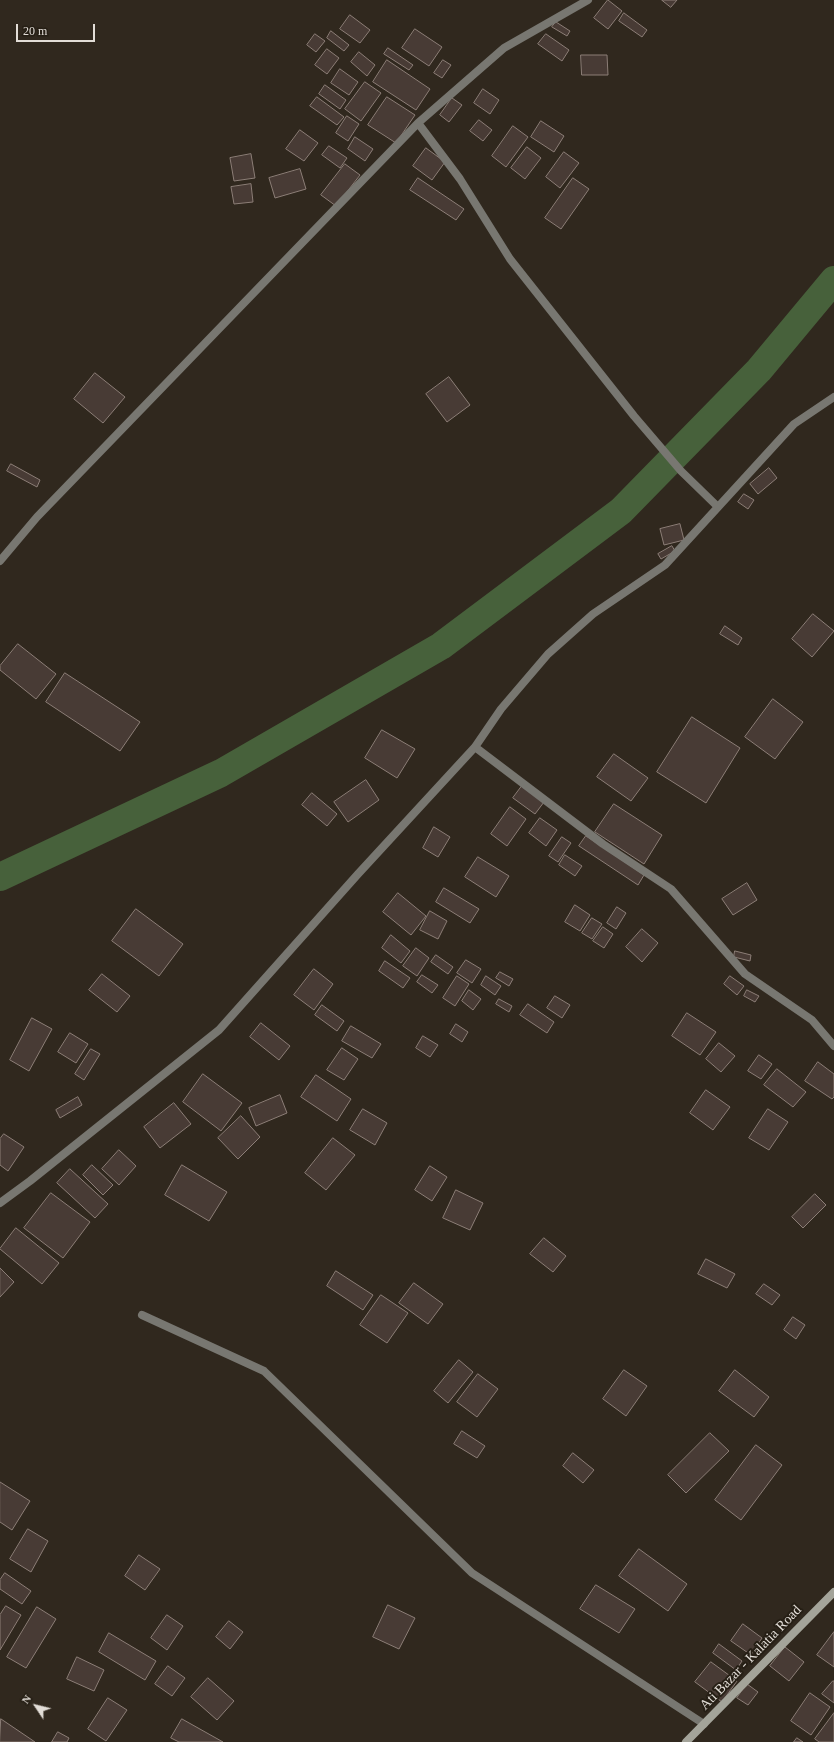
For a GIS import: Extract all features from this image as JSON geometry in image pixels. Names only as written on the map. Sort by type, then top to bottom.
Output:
[{"type":"main road","name":"Ati Bazar - Kalatia Road","points":[[686,1742],[834,1592]]},
{"type":"street","points":[[0,561],[37,517],[418,123],[504,48],[588,0]]},
{"type":"street","points":[[418,123],[460,179],[510,259],[634,416],[681,471],[718,507]]},
{"type":"street","points":[[0,1203],[36,1177],[219,1030],[353,880],[476,747],[501,709],[548,654],[594,614],[665,565],[794,424],[834,397]]},
{"type":"street","points":[[826,403],[834,409]]},
{"type":"street","points":[[476,747],[603,844],[671,889],[744,974],[812,1020],[834,1046]]},
{"type":"street","points":[[142,1315],[264,1371],[472,1573],[704,1724]]},
{"type":"building","points":[[608,0],[622,11],[608,29],[594,18]]},
{"type":"building","points":[[662,0],[677,0],[671,7]]},
{"type":"building","points":[[624,13],[647,30],[642,37],[619,21]]},
{"type":"building","points":[[350,15],[370,30],[360,43],[340,29]]},
{"type":"building","points":[[556,22],[570,31],[567,36],[552,27]]},
{"type":"building","points":[[415,29],[442,47],[429,66],[402,48]]},
{"type":"building","points":[[331,31],[349,45],[344,51],[327,38]]},
{"type":"building","points":[[315,34],[325,41],[316,52],[307,45]]},
{"type":"building","points":[[546,34],[569,50],[562,61],[538,44]]},
{"type":"building","points":[[388,48],[413,65],[409,70],[384,54]]},
{"type":"building","points":[[327,49],[339,58],[327,74],[315,65]]},
{"type":"building","points":[[359,52],[375,65],[367,76],[351,62]]},
{"type":"building","points":[[581,55],[607,55],[608,75],[582,75]]},
{"type":"building","points":[[387,60],[430,89],[416,110],[373,82]]},
{"type":"building","points":[[443,60],[451,65],[442,78],[434,73]]},
{"type":"building","points":[[340,69],[358,82],[349,95],[331,83]]},
{"type":"building","points":[[365,82],[381,93],[361,121],[345,109]]},
{"type":"building","points":[[325,85],[346,100],[340,109],[319,94]]},
{"type":"building","points":[[483,89],[499,100],[490,114],[474,103]]},
{"type":"building","points":[[317,97],[344,117],[337,125],[310,106]]},
{"type":"building","points":[[387,97],[415,115],[396,143],[368,125]]},
{"type":"building","points":[[452,98],[462,105],[449,122],[440,115]]},
{"type":"building","points":[[347,116],[359,124],[348,141],[336,133]]},
{"type":"building","points":[[479,120],[492,130],[483,141],[470,131]]},
{"type":"building","points":[[541,121],[564,136],[554,152],[531,137]]},
{"type":"building","points":[[513,126],[528,137],[506,167],[492,156]]},
{"type":"building","points":[[300,130],[318,143],[304,161],[286,149]]},
{"type":"building","points":[[355,137],[373,149],[365,161],[348,149]]},
{"type":"building","points":[[329,146],[347,158],[340,168],[322,155]]},
{"type":"building","points":[[527,147],[541,158],[525,179],[511,168]]},
{"type":"building","points":[[426,148],[445,162],[432,180],[413,166]]},
{"type":"building","points":[[564,152],[579,163],[560,188],[546,177]]},
{"type":"building","points":[[251,154],[255,178],[234,181],[230,158]]},
{"type":"building","points":[[345,164],[360,175],[336,206],[321,195]]},
{"type":"building","points":[[300,169],[306,189],[275,198],[269,178]]},
{"type":"building","points":[[418,178],[464,209],[456,220],[410,190]]},
{"type":"building","points":[[573,178],[589,189],[561,229],[545,218]]},
{"type":"building","points":[[251,184],[253,202],[234,204],[231,187]]},
{"type":"building","points":[[95,373],[125,397],[103,423],[74,399]]},
{"type":"building","points":[[449,377],[470,405],[447,422],[426,394]]},
{"type":"building","points":[[11,464],[40,480],[37,487],[7,471]]},
{"type":"building","points":[[769,468],[777,478],[758,494],[750,484]]},
{"type":"building","points":[[744,494],[754,500],[748,509],[738,502]]},
{"type":"building","points":[[680,524],[684,540],[664,545],[660,529]]},
{"type":"building","points":[[672,546],[675,551],[661,559],[658,554]]},
{"type":"building","points":[[813,614],[834,631],[812,657],[792,639]]},
{"type":"building","points":[[725,626],[742,638],[738,645],[720,634]]},
{"type":"building","points":[[18,644],[56,674],[36,699],[0,670],[0,666]]},
{"type":"building","points":[[65,673],[140,722],[120,751],[46,702]]},
{"type":"building","points":[[773,699],[803,722],[775,759],[745,737]]},
{"type":"building","points":[[692,717],[740,748],[706,803],[657,772]]},
{"type":"building","points":[[382,730],[415,749],[397,778],[365,758]]},
{"type":"building","points":[[614,754],[648,778],[631,801],[597,777]]},
{"type":"building","points":[[366,780],[379,800],[348,822],[334,802]]},
{"type":"building","points":[[522,786],[544,802],[535,814],[513,798]]},
{"type":"building","points":[[312,793],[337,814],[327,826],[302,805]]},
{"type":"building","points":[[614,804],[662,835],[644,864],[595,832]]},
{"type":"building","points":[[510,807],[526,819],[507,846],[491,834]]},
{"type":"building","points":[[540,818],[557,830],[546,846],[529,833]]},
{"type":"building","points":[[434,827],[450,837],[438,857],[423,848]]},
{"type":"building","points":[[586,836],[644,875],[638,885],[579,846]]},
{"type":"building","points":[[562,837],[571,843],[558,862],[549,856]]},
{"type":"building","points":[[565,855],[582,866],[575,876],[559,865]]},
{"type":"building","points":[[478,857],[509,876],[496,897],[465,877]]},
{"type":"building","points":[[747,883],[757,900],[733,915],[722,899]]},
{"type":"building","points":[[444,888],[479,909],[470,923],[436,902]]},
{"type":"building","points":[[398,893],[426,916],[411,935],[383,912]]},
{"type":"building","points":[[575,905],[590,915],[580,931],[565,922]]},
{"type":"building","points":[[617,907],[626,913],[616,929],[607,923]]},
{"type":"building","points":[[136,909],[183,944],[159,976],[112,941]]},
{"type":"building","points":[[430,911],[447,921],[438,939],[420,930]]},
{"type":"building","points":[[592,918],[602,924],[592,939],[582,933]]},
{"type":"building","points":[[603,927],[613,934],[604,948],[593,941]]},
{"type":"building","points":[[642,929],[658,943],[642,962],[626,947]]},
{"type":"building","points":[[391,935],[410,951],[401,963],[382,948]]},
{"type":"building","points":[[416,948],[429,958],[417,976],[403,966]]},
{"type":"building","points":[[735,951],[751,955],[750,961],[734,957]]},
{"type":"building","points":[[436,955],[453,967],[448,974],[431,962]]},
{"type":"building","points":[[466,960],[481,969],[472,983],[457,973]]},
{"type":"building","points":[[385,961],[410,978],[403,988],[379,971]]},
{"type":"building","points":[[314,969],[333,984],[314,1010],[294,995]]},
{"type":"building","points":[[500,972],[513,979],[509,986],[496,978]]},
{"type":"building","points":[[102,974],[130,996],[117,1012],[89,990]]},
{"type":"building","points":[[422,975],[438,985],[432,993],[417,982]]},
{"type":"building","points":[[457,976],[469,984],[455,1006],[443,998]]},
{"type":"building","points":[[486,976],[501,986],[495,995],[481,985]]},
{"type":"building","points":[[730,976],[744,986],[737,995],[724,984]]},
{"type":"building","points":[[469,990],[481,999],[473,1010],[462,1001]]},
{"type":"building","points":[[747,990],[759,996],[755,1002],[744,996]]},
{"type":"building","points":[[555,996],[570,1005],[562,1018],[547,1008]]},
{"type":"building","points":[[499,999],[512,1006],[509,1012],[496,1004]]},
{"type":"building","points":[[528,1004],[554,1022],[547,1033],[520,1015]]},
{"type":"building","points":[[322,1005],[344,1021],[337,1031],[315,1015]]},
{"type":"building","points":[[687,1013],[716,1032],[700,1055],[672,1036]]},
{"type":"building","points":[[32,1018],[52,1029],[29,1071],[10,1060]]},
{"type":"building","points":[[261,1023],[290,1046],[279,1060],[250,1037]]},
{"type":"building","points":[[456,1024],[468,1032],[462,1042],[450,1034]]},
{"type":"building","points":[[351,1026],[381,1044],[372,1058],[342,1041]]},
{"type":"building","points":[[70,1033],[88,1044],[76,1063],[58,1052]]},
{"type":"building","points":[[423,1036],[438,1045],[430,1057],[416,1048]]},
{"type":"building","points":[[719,1043],[735,1056],[721,1072],[706,1059]]},
{"type":"building","points":[[342,1048],[358,1059],[344,1080],[327,1070]]},
{"type":"building","points":[[91,1049],[100,1054],[84,1080],[75,1074]]},
{"type":"building","points":[[759,1055],[772,1064],[761,1079],[748,1071]]},
{"type":"building","points":[[818,1062],[834,1074],[834,1097],[832,1099],[805,1081]]},
{"type":"building","points":[[777,1069],[806,1092],[793,1107],[764,1085]]},
{"type":"building","points":[[203,1074],[242,1103],[221,1131],[183,1102]]},
{"type":"building","points":[[316,1075],[351,1099],[337,1121],[301,1097]]},
{"type":"building","points":[[706,1090],[730,1107],[713,1130],[690,1113]]},
{"type":"building","points":[[280,1095],[287,1113],[256,1126],[249,1108]]},
{"type":"building","points":[[78,1097],[82,1105],[60,1118],[56,1110]]},
{"type":"building","points":[[174,1103],[191,1124],[160,1148],[144,1127]]},
{"type":"building","points":[[363,1109],[387,1123],[375,1145],[350,1130]]},
{"type":"building","points":[[768,1109],[788,1122],[769,1150],[749,1138]]},
{"type":"building","points":[[241,1116],[260,1137],[238,1159],[218,1138]]},
{"type":"building","points":[[4,1134],[24,1147],[8,1171],[0,1165],[0,1139]]},
{"type":"building","points":[[333,1138],[355,1155],[326,1190],[305,1173]]},
{"type":"building","points":[[119,1150],[136,1166],[119,1185],[102,1169]]},
{"type":"building","points":[[92,1165],[113,1185],[103,1195],[83,1175]]},
{"type":"building","points":[[182,1165],[227,1192],[209,1221],[165,1195]]},
{"type":"building","points":[[430,1166],[447,1177],[432,1201],[415,1190]]},
{"type":"building","points":[[70,1169],[108,1204],[95,1218],[57,1183]]},
{"type":"building","points":[[456,1190],[483,1203],[470,1230],[443,1218]]},
{"type":"building","points":[[51,1193],[90,1222],[63,1258],[24,1228]]},
{"type":"building","points":[[815,1194],[826,1205],[803,1228],[792,1217]]},
{"type":"building","points":[[16,1228],[59,1263],[42,1284],[0,1249]]},
{"type":"building","points":[[544,1238],[566,1256],[553,1272],[530,1254]]},
{"type":"building","points":[[706,1259],[735,1274],[727,1288],[698,1274]]},
{"type":"building","points":[[0,1268],[14,1282],[0,1297]]},
{"type":"building","points":[[336,1271],[373,1295],[363,1310],[327,1286]]},
{"type":"building","points":[[414,1283],[443,1304],[428,1324],[399,1303]]},
{"type":"building","points":[[764,1284],[780,1295],[772,1305],[756,1294]]},
{"type":"building","points":[[381,1295],[408,1313],[387,1343],[360,1325]]},
{"type":"building","points":[[793,1317],[805,1325],[796,1339],[784,1330]]},
{"type":"building","points":[[459,1360],[473,1372],[448,1403],[434,1391]]},
{"type":"building","points":[[624,1370],[647,1386],[626,1416],[603,1399]]},
{"type":"building","points":[[735,1370],[769,1397],[754,1417],[719,1391]]},
{"type":"building","points":[[478,1374],[498,1389],[477,1417],[457,1402]]},
{"type":"building","points":[[462,1431],[485,1446],[477,1458],[454,1444]]},
{"type":"building","points":[[710,1433],[729,1451],[686,1493],[668,1475]]},
{"type":"building","points":[[756,1445],[782,1465],[741,1520],[715,1500]]},
{"type":"building","points":[[573,1453],[594,1470],[583,1483],[563,1466]]},
{"type":"building","points":[[0,1482],[30,1501],[12,1530],[0,1522]]},
{"type":"building","points":[[28,1529],[48,1541],[31,1572],[10,1559]]},
{"type":"building","points":[[639,1549],[687,1584],[668,1611],[619,1576]]},
{"type":"building","points":[[139,1555],[160,1569],[145,1590],[125,1576]]},
{"type":"building","points":[[5,1573],[31,1591],[22,1604],[0,1589],[0,1580]]},
{"type":"building","points":[[596,1585],[635,1609],[619,1633],[580,1609]]},
{"type":"building","points":[[388,1605],[415,1618],[399,1649],[373,1637]]},
{"type":"building","points":[[6,1606],[21,1615],[0,1650],[0,1615]]},
{"type":"building","points":[[37,1607],[56,1619],[26,1668],[7,1657]]},
{"type":"building","points":[[167,1615],[183,1626],[167,1650],[151,1638]]},
{"type":"building","points":[[229,1621],[243,1632],[230,1649],[216,1637]]},
{"type":"building","points":[[743,1624],[762,1638],[751,1655],[731,1641]]},
{"type":"building","points":[[834,1632],[834,1667],[817,1655]]},
{"type":"building","points":[[109,1633],[156,1661],[145,1680],[99,1652]]},
{"type":"building","points":[[719,1644],[742,1661],[736,1670],[713,1653]]},
{"type":"building","points":[[785,1647],[804,1662],[789,1681],[770,1666]]},
{"type":"building","points":[[77,1657],[104,1670],[94,1691],[67,1679]]},
{"type":"building","points":[[711,1662],[737,1681],[722,1702],[695,1682]]},
{"type":"building","points":[[168,1666],[185,1678],[172,1696],[155,1684]]},
{"type":"building","points":[[208,1678],[234,1701],[217,1720],[191,1697]]},
{"type":"building","points":[[834,1681],[834,1703],[822,1694]]},
{"type":"building","points":[[747,1684],[758,1692],[748,1705],[737,1698]]},
{"type":"building","points":[[810,1693],[830,1707],[811,1735],[791,1721]]},
{"type":"building","points":[[108,1698],[127,1710],[106,1741],[88,1729]]},
{"type":"building","points":[[834,1713],[834,1742],[819,1742],[815,1739]]},
{"type":"building","points":[[1,1719],[35,1742],[0,1742]]},
{"type":"building","points":[[182,1719],[223,1742],[179,1742],[171,1738]]},
{"type":"building","points":[[58,1732],[69,1738],[67,1742],[52,1742]]},
{"type":"building","points":[[797,1738],[803,1742],[794,1742]]},
{"type":"waterway","points":[[0,877],[221,773],[441,646],[621,511],[759,370],[834,280]]}]
